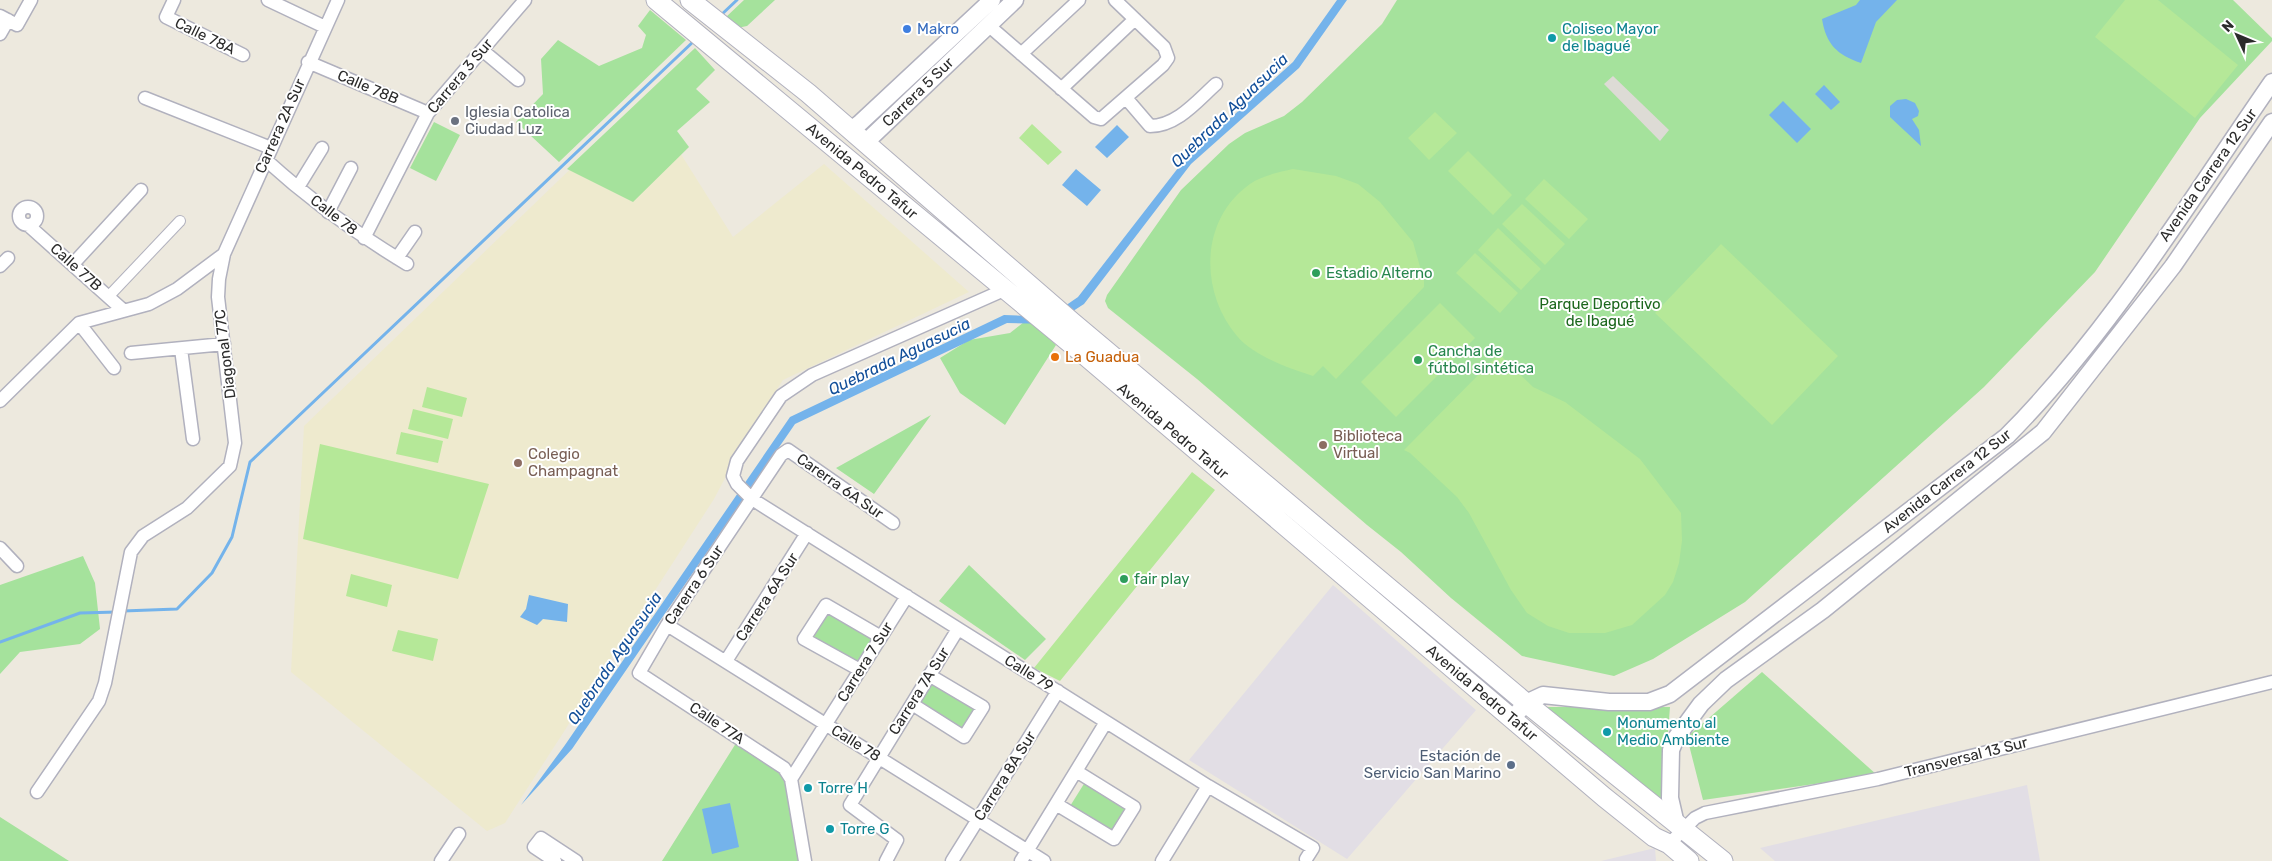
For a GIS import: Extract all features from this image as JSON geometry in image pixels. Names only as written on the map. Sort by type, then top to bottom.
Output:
[{"type":"main road","name":"Avenida Pedro Tafur","points":[[656,0],[715,47],[1029,311],[1052,328],[1654,837],[1670,844],[1689,861]]},
{"type":"main road","name":"Avenida Pedro Tafur","points":[[692,2],[808,93],[1072,322],[1526,702],[1722,861]]},
{"type":"street","points":[[0,34],[8,20],[31,0]]},
{"type":"street","name":"Calle 78A","points":[[174,0],[166,17],[243,55]]},
{"type":"street","points":[[268,0],[325,27]]},
{"type":"street","name":"Carrera 2A Sur","points":[[224,254],[308,62],[338,0]]},
{"type":"street","name":"Carrera 3 Sur","points":[[364,238],[428,113],[525,0]]},
{"type":"street","name":"Carrera 5 Sur","points":[[851,130],[860,124],[992,0]]},
{"type":"street","name":"Carrera 5 Sur","points":[[864,143],[1015,0]]},
{"type":"street","points":[[1021,54],[1079,0]]},
{"type":"street","points":[[988,25],[1094,117],[1101,119],[1168,58],[1164,47],[1116,0]]},
{"type":"street","points":[[1061,89],[1135,19]]},
{"type":"street","points":[[482,50],[518,80]]},
{"type":"street","name":"Calle 78B","points":[[308,62],[428,113]]},
{"type":"street","name":"Avenida Carrera 12 Sur","points":[[1526,702],[1543,695],[1609,702],[1649,702],[1670,694],[2007,436],[2048,394],[2092,342],[2272,82]]},
{"type":"street","points":[[1126,98],[1150,126],[1159,126],[1184,113],[1216,84]]},
{"type":"street","points":[[145,98],[271,148]]},
{"type":"street","name":"Avenida Carrera 12 Sur","points":[[1680,827],[1670,798],[1671,750],[1676,738],[1701,704],[1726,680],[1823,610],[2043,432],[2066,406],[2174,266],[2272,122]]},
{"type":"street","points":[[298,187],[322,148]]},
{"type":"street","name":"Calle 78","points":[[266,160],[328,212],[364,238],[402,261],[415,232]]},
{"type":"street","points":[[328,212],[351,168]]},
{"type":"street","points":[[73,264],[141,190]]},
{"type":"street","name":"Calle 77B","points":[[21,204],[20,219],[123,310]]},
{"type":"street","points":[[108,297],[180,221]]},
{"type":"street","points":[[0,401],[79,323],[149,304],[177,289],[224,254]]},
{"type":"street","name":"Diagonal 77C","points":[[37,792],[99,701],[105,683],[132,552],[136,544],[143,536],[187,508],[230,466],[234,455],[218,297],[224,254]]},
{"type":"street","name":"Calle 79","points":[[1004,290],[812,375],[782,396],[737,461],[733,476],[737,484],[749,497],[1208,786],[1313,848],[1306,859]]},
{"type":"street","points":[[79,323],[114,368]]},
{"type":"street","points":[[131,353],[224,344]]},
{"type":"street","points":[[181,349],[193,439]]},
{"type":"street","name":"Carerra 6A Sur","points":[[749,497],[781,455],[788,450],[892,523]]},
{"type":"street","name":"Carerra 6 Sur","points":[[638,673],[749,497]]},
{"type":"street","name":"Carrera 6A Sur","points":[[726,661],[807,533]]},
{"type":"street","points":[[0,548],[18,566]]},
{"type":"street","name":"Carrera 7 Sur","points":[[791,778],[827,725],[906,596]]},
{"type":"street","points":[[860,670],[804,639],[826,605],[881,637]]},
{"type":"street","name":"Calle 78","points":[[667,625],[978,819],[1024,856],[1044,861]]},
{"type":"street","name":"Carrera 7A Sur","points":[[886,861],[897,840],[850,805],[958,628]]},
{"type":"street","name":"Calle 77A","points":[[638,673],[784,768],[791,778]]},
{"type":"street","points":[[912,704],[964,737],[983,707],[929,675]]},
{"type":"street","name":"Transversal 13 Sur","points":[[1670,844],[1680,827],[1705,813],[1878,779],[2272,682]]},
{"type":"street","name":"Carrera 8A Sur","points":[[952,861],[1058,691]]},
{"type":"street","points":[[1512,718],[1526,702]]},
{"type":"street","points":[[1024,856],[1106,722]]},
{"type":"street","points":[[1056,804],[1114,839],[1134,807],[1076,771]]},
{"type":"street","points":[[791,778],[805,861]]},
{"type":"street","points":[[1162,861],[1208,786]]},
{"type":"street","points":[[440,861],[459,834]]},
{"type":"street","points":[[555,861],[534,847],[541,838],[576,861]]},
{"type":"shaded area","points":[[1613,76],[1669,130],[1660,141],[1604,84]]},
{"type":"shaded area","name":"Colegio Champagnat","points":[[645,97],[733,237],[824,164],[969,292],[783,380],[752,427],[714,499],[505,823],[487,831],[291,672],[304,426]]},
{"type":"shaded area","points":[[1333,585],[1476,710],[1347,859],[1189,760]]},
{"type":"shaded area","points":[[2027,785],[2040,861],[1775,861],[1760,848]]},
{"type":"shaded area","points":[[1655,848],[1656,861],[1601,861]]},
{"type":"green space","points":[[744,0],[775,0],[747,26],[737,28],[725,18]]},
{"type":"green space","name":"Parque Deportivo de Ibagué","points":[[1397,0],[2233,0],[2272,38],[2272,41],[2200,118],[2095,272],[1984,387],[1745,602],[1653,659],[1614,676],[1522,656],[1451,598],[1401,552],[1197,379],[1108,308],[1105,301],[1107,295],[1181,190],[1229,144],[1245,133],[1284,116],[1302,102],[1382,24]]},
{"type":"green space","points":[[2125,0],[2158,0],[2238,65],[2195,118],[2095,37]]},
{"type":"green space","points":[[650,10],[686,40],[559,162],[516,122],[543,94],[541,59],[558,40],[599,66],[642,48],[646,35],[638,26]]},
{"type":"green space","points":[[695,48],[715,70],[696,89],[710,102],[677,131],[689,147],[633,202],[567,169]]},
{"type":"green space","points":[[1435,112],[1457,133],[1429,160],[1408,138]]},
{"type":"green space","points":[[434,122],[460,135],[436,181],[410,168]]},
{"type":"green space","points":[[1032,124],[1062,152],[1048,165],[1019,138]]},
{"type":"green space","points":[[1468,151],[1512,195],[1493,215],[1448,171]]},
{"type":"green space","name":"Estadio Alterno","points":[[1293,169],[1336,176],[1358,184],[1380,202],[1413,242],[1424,281],[1424,287],[1336,379],[1323,366],[1313,376],[1272,361],[1244,343],[1225,318],[1216,298],[1211,277],[1210,256],[1214,236],[1222,216],[1234,199],[1254,181]]},
{"type":"green space","points":[[1544,179],[1588,219],[1569,239],[1525,199]]},
{"type":"green space","points":[[1522,204],[1565,244],[1545,265],[1502,224]]},
{"type":"green space","points":[[1498,228],[1541,269],[1521,290],[1478,250]]},
{"type":"green space","points":[[1721,244],[1838,356],[1772,425],[1655,313]]},
{"type":"green space","points":[[1475,253],[1518,293],[1500,313],[1456,273]]},
{"type":"green space","name":"Cancha de fútbol sintética","points":[[1440,303],[1475,338],[1396,417],[1361,382]]},
{"type":"green space","points":[[1028,319],[1056,345],[1005,425],[960,393],[940,358],[969,340],[1010,333]]},
{"type":"green space","points":[[1499,354],[1533,387],[1565,402],[1640,459],[1681,513],[1682,541],[1679,563],[1673,582],[1665,595],[1632,625],[1605,633],[1569,633],[1548,626],[1527,613],[1511,590],[1469,513],[1457,497],[1410,453],[1404,450]]},
{"type":"green space","points":[[427,387],[467,398],[462,417],[422,407]]},
{"type":"green space","points":[[413,409],[453,419],[448,439],[408,429]]},
{"type":"green space","points":[[931,415],[874,494],[836,468]]},
{"type":"green space","points":[[401,432],[443,441],[438,463],[396,454]]},
{"type":"green space","points":[[320,444],[489,484],[458,579],[303,539]]},
{"type":"green space","name":"fair play","points":[[1192,472],[1215,490],[1060,681],[1034,668]]},
{"type":"green space","points":[[83,556],[95,583],[100,629],[80,644],[20,652],[0,674],[0,585]]},
{"type":"green space","points":[[969,565],[1046,639],[1025,660],[939,601]]},
{"type":"green space","points":[[351,574],[392,585],[387,607],[346,596]]},
{"type":"green space","points":[[826,607],[876,636],[859,665],[807,638]]},
{"type":"green space","points":[[398,630],[438,639],[433,661],[392,651]]},
{"type":"green space","points":[[1762,672],[1877,775],[1703,800],[1687,737]]},
{"type":"green space","points":[[935,680],[980,707],[963,734],[918,706]]},
{"type":"green space","points":[[1544,707],[1670,707],[1662,806]]},
{"type":"green space","points":[[738,740],[783,772],[802,861],[662,861]]},
{"type":"green space","points":[[1087,779],[1134,807],[1114,839],[1067,811]]},
{"type":"green space","points":[[0,817],[69,861],[0,861]]},
{"type":"water","name":"Quebrada Aguasucia","points":[[1337,0],[1347,0],[1299,68],[1191,164],[1084,304],[1053,324],[1007,323],[795,424],[572,749],[521,805],[565,745],[790,417],[1004,315],[1049,317],[1078,297],[1185,159],[1293,62]]},
{"type":"water","points":[[1860,0],[1897,0],[1876,22],[1861,63],[1845,56],[1834,47],[1826,35],[1822,19],[1856,5]]},
{"type":"water","points":[[1824,85],[1840,102],[1831,110],[1815,94]]},
{"type":"water","points":[[1906,99],[1915,103],[1919,111],[1918,116],[1912,119],[1919,130],[1921,146],[1890,117],[1890,106],[1897,100]]},
{"type":"water","points":[[1783,101],[1811,129],[1797,143],[1769,115]]},
{"type":"water","points":[[1117,125],[1129,137],[1107,158],[1095,147]]},
{"type":"water","points":[[1076,169],[1101,190],[1087,206],[1062,185]]},
{"type":"water","points":[[529,595],[568,604],[567,622],[543,619],[537,625],[520,617],[526,609]]},
{"type":"water","points":[[730,803],[739,847],[712,854],[702,809]]},
{"type":"waterway","points":[[720,16],[737,0]]},
{"type":"waterway","points":[[123,611],[177,609],[212,573],[232,537],[250,462],[695,40]]},
{"type":"waterway","points":[[0,642],[80,613],[117,612]]},
{"type":"place","name":"Makro","points":[[907,29]]},
{"type":"place","name":"Coliseo Mayor de Ibagué","points":[[1552,38]]},
{"type":"place","name":"Iglesia Catolica Ciudad Luz","points":[[455,121]]},
{"type":"place","name":"Estadio Alterno","points":[[1316,273]]},
{"type":"place","name":"La Guadua","points":[[1055,357]]},
{"type":"place","name":"Cancha de fútbol sintética","points":[[1418,360]]},
{"type":"place","name":"Biblioteca Virtual","points":[[1323,445]]},
{"type":"place","name":"Colegio Champagnat","points":[[518,463]]},
{"type":"place","name":"fair play","points":[[1124,579]]},
{"type":"place","name":"Monumento al Medio Ambiente","points":[[1607,732]]},
{"type":"place","name":"Estación de Servicio San Marino","points":[[1511,765]]},
{"type":"place","name":"Torre H","points":[[808,788]]},
{"type":"place","name":"Torre G","points":[[830,829]]}]
